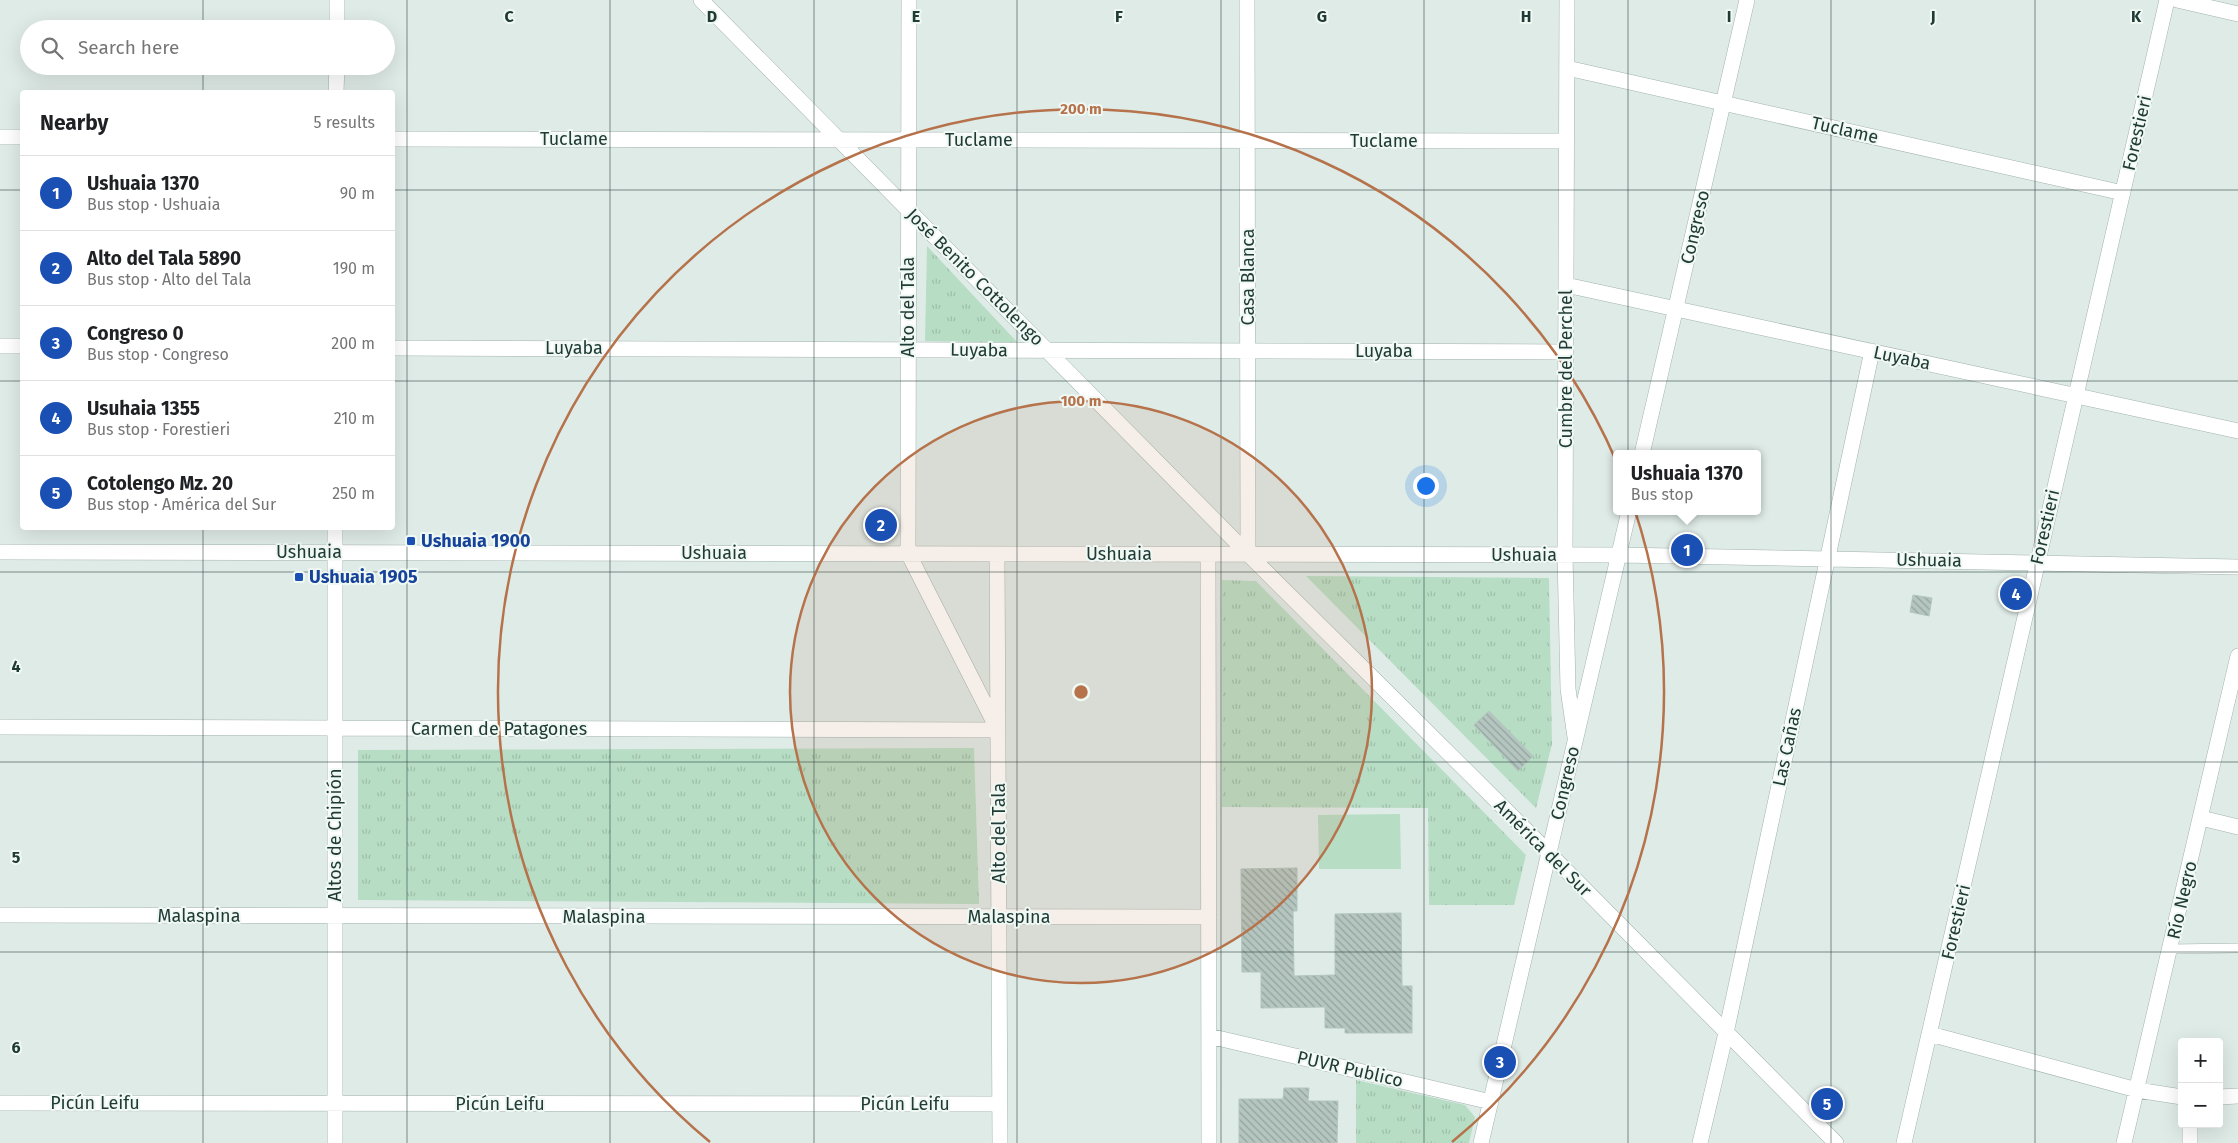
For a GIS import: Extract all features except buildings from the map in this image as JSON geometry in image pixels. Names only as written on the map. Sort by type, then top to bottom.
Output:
[{"type":"street","points":[[337,0],[337,20]]},
{"type":"street","name":"José Benito Cottolengo","points":[[702,0],[1248,554]]},
{"type":"street","name":"Alto del Tala","points":[[908,554],[909,0]]},
{"type":"street","name":"Casa Blanca","points":[[1247,0],[1248,554]]},
{"type":"street","name":"Cumbre del Perchel","points":[[1567,0],[1565,555],[1568,688],[1575,737]]},
{"type":"street","name":"Congreso","points":[[1643,450],[1748,0]]},
{"type":"street","name":"Forestieri","points":[[1904,1143],[2167,0]]},
{"type":"street","points":[[2178,0],[2238,14]]},
{"type":"street","name":"Tuclame","points":[[1567,68],[2123,193]]},
{"type":"street","points":[[336,75],[336,90]]},
{"type":"street","points":[[0,137],[20,137]]},
{"type":"street","name":"Tuclame","points":[[395,139],[1566,141]]},
{"type":"street","name":"Luyaba","points":[[1566,285],[2238,431]]},
{"type":"street","points":[[0,346],[20,346]]},
{"type":"street","name":"Luyaba","points":[[395,348],[1566,352]]},
{"type":"street","name":"Las Cañas","points":[[1700,1143],[1726,1033],[1872,351]]},
{"type":"street","name":"Congreso","points":[[1481,1143],[1628,515]]},
{"type":"street","name":"Altos de Chipión","points":[[335,530],[335,1143]]},
{"type":"street","name":"Ushuaia","points":[[0,552],[1619,555],[2238,566]]},
{"type":"street","points":[[908,554],[998,730]]},
{"type":"street","name":"Alto del Tala","points":[[997,554],[1000,1143]]},
{"type":"street","points":[[1208,554],[1209,1143]]},
{"type":"street","name":"América del Sur","points":[[1248,554],[1836,1143]]},
{"type":"street","name":"Río Negro","points":[[2124,1143],[2171,949],[2238,656]]},
{"type":"street","name":"Carmen de Patagones","points":[[0,727],[998,730]]},
{"type":"street","points":[[2201,818],[2238,827]]},
{"type":"street","name":"Malaspina","points":[[0,915],[1209,917]]},
{"type":"street","points":[[1930,1034],[2137,1090],[2178,1096]]},
{"type":"street","name":"PUVR Publico","points":[[1209,1036],[1491,1102]]},
{"type":"street","points":[[2223,1097],[2238,1096]]},
{"type":"street","name":"Picún Leifu","points":[[0,1103],[1000,1104]]},
{"type":"street","points":[[2190,1128],[2190,1143]]},
{"type":"lane","points":[[2171,949],[2238,948]]},
{"type":"green space","points":[[927,246],[1018,343],[925,341]]},
{"type":"green space","points":[[1306,576],[1549,578],[1552,744],[1536,808]]},
{"type":"green space","points":[[1222,580],[1256,581],[1526,855],[1514,905],[1429,905],[1428,808],[1222,807]]},
{"type":"green space","points":[[974,748],[979,904],[358,900],[358,750]]},
{"type":"green space","points":[[1400,814],[1401,869],[1319,869],[1318,815]]},
{"type":"green space","points":[[1356,1080],[1465,1105],[1475,1117],[1469,1143],[1356,1143]]},
{"type":"place","name":"Alto del Tala 5890","points":[[881,525]]},
{"type":"place","name":"Ushuaia 1900","points":[[411,541]]},
{"type":"place","name":"Ushuaia 1370","points":[[1687,550]]},
{"type":"place","name":"Ushuaia 1905","points":[[299,577]]},
{"type":"place","name":"Usuhaia 1355","points":[[2016,594]]},
{"type":"place","name":"Congreso 0","points":[[1500,1062]]},
{"type":"place","name":"Cotolengo Mz. 20","points":[[1827,1104]]}]
